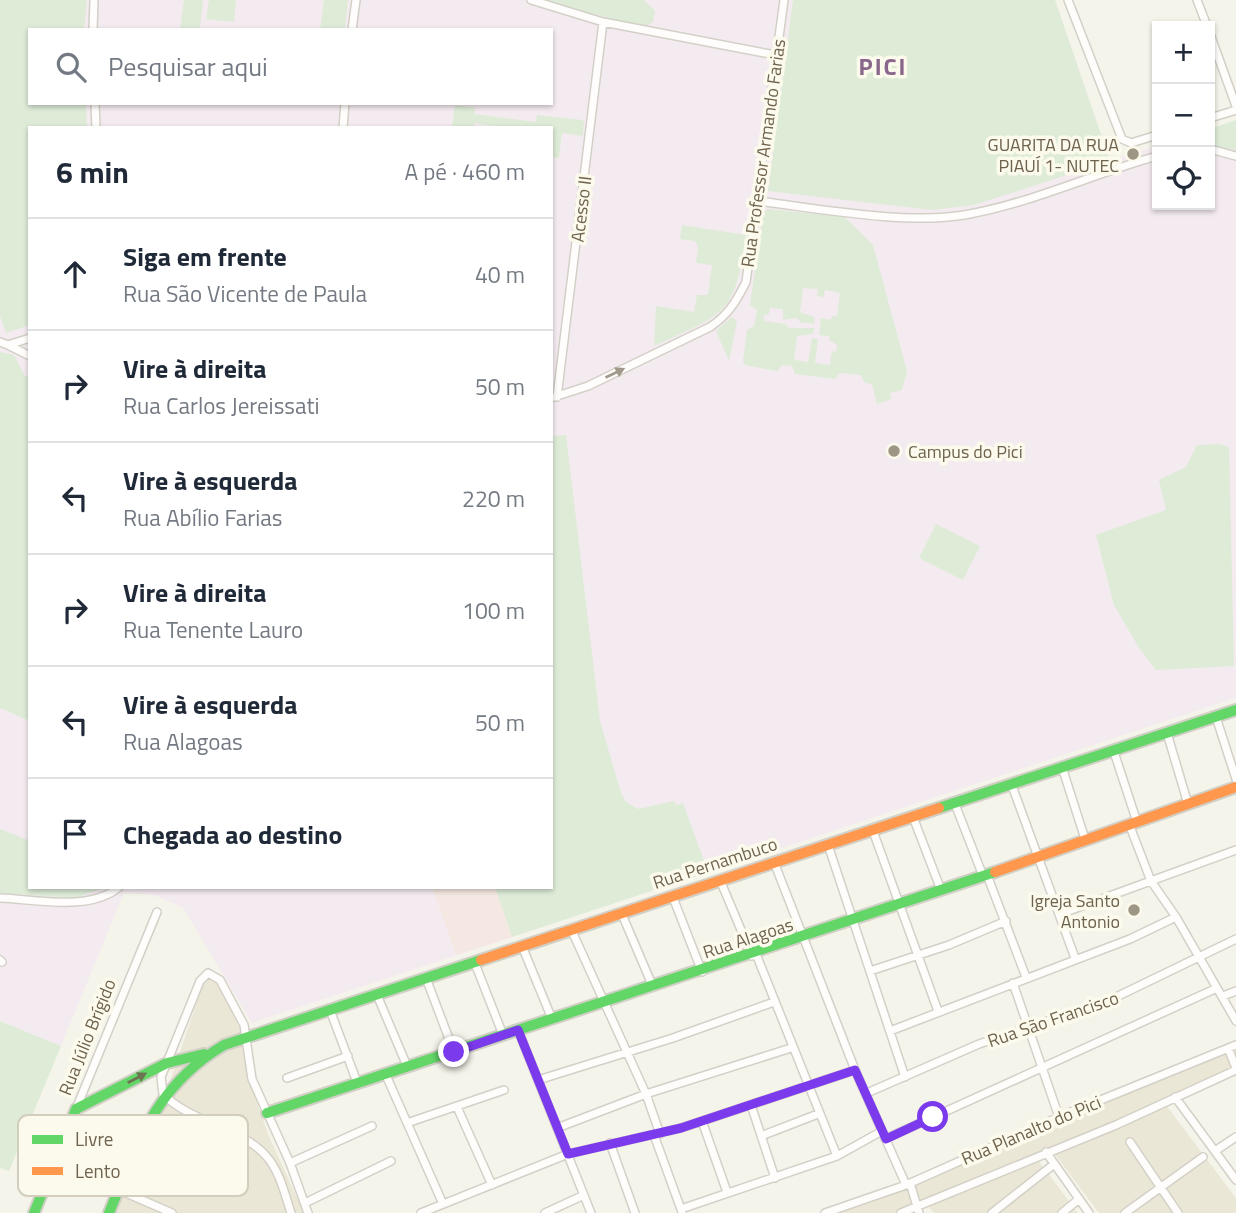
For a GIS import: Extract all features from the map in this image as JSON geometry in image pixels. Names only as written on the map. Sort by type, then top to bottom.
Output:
[{"type":"street","points":[[93,28],[94,0]]},
{"type":"street","points":[[352,28],[356,0]]},
{"type":"street","points":[[531,0],[603,22],[770,54]]},
{"type":"street","name":"Rua Professor Armando Farias","points":[[554,397],[588,386],[724,318],[746,282],[784,0]]},
{"type":"street","points":[[1068,0],[1119,132],[1128,143],[1152,136]]},
{"type":"street","points":[[1197,0],[1205,21]]},
{"type":"street","name":"Acesso II","points":[[554,397],[603,22]]},
{"type":"street","points":[[1215,48],[1236,108],[1215,116]]},
{"type":"street","points":[[95,105],[96,126]]},
{"type":"street","points":[[343,126],[345,105]]},
{"type":"street","points":[[1215,150],[1236,156]]},
{"type":"street","points":[[757,201],[844,211],[961,216],[1152,158]]},
{"type":"street","points":[[4,344],[28,338]]},
{"type":"street","points":[[4,344],[28,355]]},
{"type":"street","name":"Rua Pernambuco","points":[[76,1109],[167,1063],[206,1054],[248,1036],[1236,710]]},
{"type":"street","points":[[1216,717],[1236,779]]},
{"type":"street","points":[[1167,733],[1188,804]]},
{"type":"street","points":[[1114,752],[1151,881],[1176,917],[1236,1021]]},
{"type":"street","points":[[1062,767],[1085,839]]},
{"type":"street","points":[[1011,783],[1075,958]]},
{"type":"street","name":"Rua Alagoas","points":[[267,1113],[900,906],[1236,787]]},
{"type":"street","points":[[955,804],[1006,921],[1026,977]]},
{"type":"street","points":[[913,817],[942,890]]},
{"type":"street","points":[[873,831],[938,1011]]},
{"type":"street","points":[[828,845],[905,1077]]},
{"type":"street","points":[[1060,914],[1236,850]]},
{"type":"street","points":[[774,862],[855,1070],[908,1184],[917,1210]]},
{"type":"street","points":[[720,880],[774,1002],[836,1156]]},
{"type":"street","points":[[0,898],[77,901],[108,895],[116,889]]},
{"type":"street","points":[[672,895],[702,972]]},
{"type":"street","name":"Rua Júlio Brígido","points":[[74,1115],[157,912]]},
{"type":"street","points":[[621,912],[653,987]]},
{"type":"street","points":[[890,1031],[1157,928],[1176,917]]},
{"type":"street","points":[[870,971],[1006,921]]},
{"type":"street","points":[[570,929],[646,1094],[682,1211],[727,1192],[836,1156],[1044,1068],[1217,988]]},
{"type":"street","name":"Rua São Francisco","points":[[867,1093],[1027,1027],[1110,1000],[1236,939]]},
{"type":"street","points":[[522,946],[552,1019]]},
{"type":"street","points":[[474,961],[503,1035]]},
{"type":"street","points":[[194,1115],[163,1094],[161,1077],[200,981],[208,973],[220,981],[248,1036],[250,1070],[290,1163],[308,1213]]},
{"type":"street","points":[[426,978],[454,1052]]},
{"type":"street","points":[[1013,983],[1059,1117]]},
{"type":"street","points":[[1223,996],[1236,991]]},
{"type":"street","points":[[377,995],[407,1066]]},
{"type":"street","points":[[538,1080],[673,1038],[774,1002]]},
{"type":"street","points":[[330,1010],[357,1082]]},
{"type":"street","points":[[518,1030],[591,1213]]},
{"type":"street","name":"Rua Planalto do Pici","points":[[825,1213],[908,1184],[1059,1117],[1236,1045]]},
{"type":"street","points":[[557,1128],[646,1094],[791,1048]]},
{"type":"street","points":[[901,1213],[917,1210],[1046,1152],[1116,1125],[1236,1069],[1228,1048]]},
{"type":"street","name":"Rua Pernambuco","points":[[150,1115],[163,1094],[206,1054]]},
{"type":"street","points":[[287,1078],[348,1056]]},
{"type":"street","points":[[421,1213],[568,1154],[657,1135],[855,1070]]},
{"type":"street","points":[[385,1073],[443,1204]]},
{"type":"street","points":[[407,1123],[505,1090]]},
{"type":"street","points":[[1175,1097],[1236,1180]]},
{"type":"street","points":[[751,1105],[775,1178]]},
{"type":"street","points":[[457,1107],[492,1185]]},
{"type":"street","points":[[761,1136],[818,1114]]},
{"type":"street","points":[[702,1121],[727,1192]]},
{"type":"street","points":[[290,1163],[372,1126]]},
{"type":"street","points":[[1215,1151],[1236,1137]]},
{"type":"street","points":[[1130,1142],[1178,1213]]},
{"type":"street","points":[[248,1143],[261,1150],[272,1164],[291,1213]]},
{"type":"street","points":[[610,1143],[635,1213]]},
{"type":"street","points":[[1046,1152],[1052,1165],[1089,1213]]},
{"type":"street","points":[[1125,1213],[1203,1157]]},
{"type":"street","points":[[305,1203],[391,1161]]},
{"type":"street","points":[[992,1213],[1052,1165]]},
{"type":"street","points":[[545,1213],[584,1195]]},
{"type":"street","name":"Rua Júlio Brígido","points":[[34,1213],[41,1196]]},
{"type":"street","name":"Rua Pernambuco","points":[[109,1213],[116,1196]]},
{"type":"street","points":[[133,1196],[172,1213]]},
{"type":"street","points":[[1062,1213],[1079,1199]]},
{"type":"shaded area","name":"Campus do Pici","points":[[0,0],[1055,0],[1110,160],[1152,147],[1152,210],[1215,210],[1215,127],[1236,120],[1236,698],[252,1023],[183,908],[154,895],[124,893],[61,1046],[0,1021]]},
{"type":"shaded area","points":[[433,889],[496,889],[512,937],[456,955]]},
{"type":"shaded area","points":[[210,977],[217,981],[247,1044],[246,1071],[268,1134],[304,1213],[116,1213],[123,1196],[248,1196],[248,1115],[158,1115],[204,980]]},
{"type":"shaded area","points":[[1236,1043],[1236,1071],[1168,1097],[912,1210],[901,1213],[833,1213]]},
{"type":"shaded area","points":[[1166,1105],[1236,1198],[1236,1213],[1099,1213],[1054,1153]]},
{"type":"shaded area","points":[[1037,1159],[1078,1213],[934,1213],[927,1205]]},
{"type":"green space","points":[[0,0],[87,0],[84,28],[28,28],[28,105],[86,105],[87,126],[28,126],[28,326],[6,333],[0,316]]},
{"type":"green space","points":[[184,0],[203,0],[200,28],[180,28]]},
{"type":"green space","points":[[209,0],[236,0],[234,22],[206,19]]},
{"type":"green space","points":[[324,0],[348,0],[345,28],[320,28]]},
{"type":"green space","points":[[539,0],[644,0],[655,11],[653,22],[645,27]]},
{"type":"green space","points":[[793,0],[1055,0],[1110,161],[974,205],[932,210],[768,191]]},
{"type":"green space","points":[[455,105],[475,108],[474,114],[536,122],[537,115],[584,122],[583,136],[562,133],[559,158],[553,157],[553,126],[495,126],[474,123],[473,126],[452,126]]},
{"type":"green space","points":[[1236,120],[1236,150],[1215,146],[1215,127]]},
{"type":"green space","points":[[768,209],[845,217],[873,245],[907,371],[902,390],[890,393],[891,399],[877,404],[872,384],[865,383],[861,375],[840,373],[835,379],[795,374],[792,366],[782,365],[777,371],[745,365],[743,361],[747,330],[754,326],[757,310],[750,305],[763,213]],"holes":[[[803,288],[818,289],[817,296],[824,297],[825,290],[840,293],[837,316],[832,316],[831,320],[821,318],[819,335],[829,336],[829,340],[837,345],[836,352],[832,351],[830,365],[815,363],[818,339],[812,338],[808,362],[794,360],[797,336],[812,334],[815,328],[789,328],[785,324],[765,321],[763,316],[769,314],[770,308],[783,309],[783,320],[797,318],[800,322],[815,324],[814,317],[800,312]]]},
{"type":"green space","points":[[682,225],[746,235],[742,262],[731,297],[722,308],[697,326],[654,346],[656,306],[694,312],[697,295],[708,295],[712,265],[696,263],[698,247],[695,241],[680,239]]},
{"type":"green space","points":[[732,317],[737,321],[729,361],[716,331]]},
{"type":"green space","points":[[0,352],[14,355],[25,376],[28,376],[28,720],[0,708]]},
{"type":"green space","points":[[566,435],[600,721],[621,793],[626,802],[638,809],[674,801],[676,805],[683,803],[708,872],[512,937],[496,889],[553,889],[553,436]]},
{"type":"green space","points":[[1220,444],[1229,447],[1234,666],[1156,670],[1139,648],[1114,605],[1096,535],[1166,510],[1159,480],[1186,467],[1197,445]]},
{"type":"green space","points":[[936,524],[980,546],[963,580],[919,558]]},
{"type":"green space","points":[[0,829],[28,840],[28,889],[101,889],[75,898],[0,893]]},
{"type":"green space","points":[[0,1021],[61,1046],[32,1115],[18,1115],[18,1149],[9,1171],[0,1168]]},
{"type":"traffic: fast","points":[[939,808],[1236,710]]},
{"type":"traffic: fast","points":[[267,1113],[995,872]]},
{"type":"traffic: fast","points":[[154,1115],[181,1079],[200,1061],[224,1045],[481,960]]},
{"type":"traffic: fast","points":[[74,1115],[76,1109],[167,1063],[204,1054]]},
{"type":"traffic: fast","points":[[34,1213],[41,1196]]},
{"type":"traffic: fast","points":[[109,1213],[116,1196]]},
{"type":"traffic: slow","points":[[995,872],[1236,787]]},
{"type":"traffic: slow","points":[[481,960],[939,808]]},
{"type":"place","name":"GUARITA DA RUA PIAUÍ 1- NUTEC","points":[[1133,154]]},
{"type":"place","name":"Campus do Pici","points":[[894,451]]},
{"type":"place","name":"Igreja Santo Antonio","points":[[1134,910]]},
{"type":"district","name":"PICI","points":[[883,66]]},
{"type":"route","points":[[454,1052],[518,1030],[568,1154],[681,1128],[855,1070],[886,1139],[933,1117]]}]
